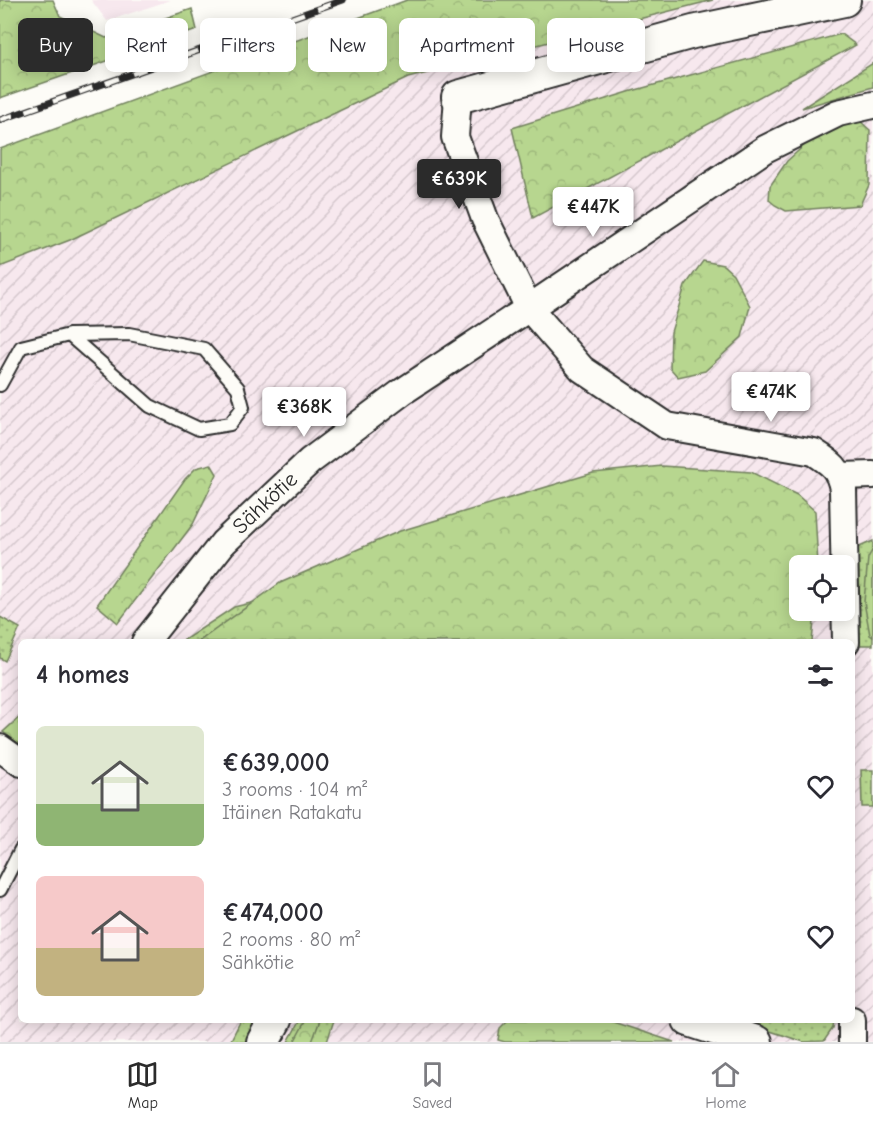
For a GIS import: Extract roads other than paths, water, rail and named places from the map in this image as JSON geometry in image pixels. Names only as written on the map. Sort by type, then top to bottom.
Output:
[{"type":"street","points":[[844,0],[693,32],[458,97],[455,137],[485,219],[529,308],[582,369],[667,426],[814,452],[832,464],[841,476],[843,489],[846,639]]},
{"type":"street","name":"Sähkötie","points":[[147,639],[223,543],[310,461],[402,392],[765,150],[838,112],[873,105]]},
{"type":"street","points":[[841,476],[873,475]]},
{"type":"street","points":[[0,748],[18,762]]},
{"type":"street","points":[[263,1042],[273,1023]]},
{"type":"street","points":[[698,1023],[750,1041]]},
{"type":"street","points":[[852,1023],[852,1042]]},
{"type":"lane","points":[[0,385],[21,347],[69,334],[129,334],[204,349],[238,388],[243,407],[230,424],[199,429],[150,406],[69,334]]},
{"type":"lane","points":[[0,890],[18,855]]},
{"type":"railway","points":[[0,120],[343,0]]}]
